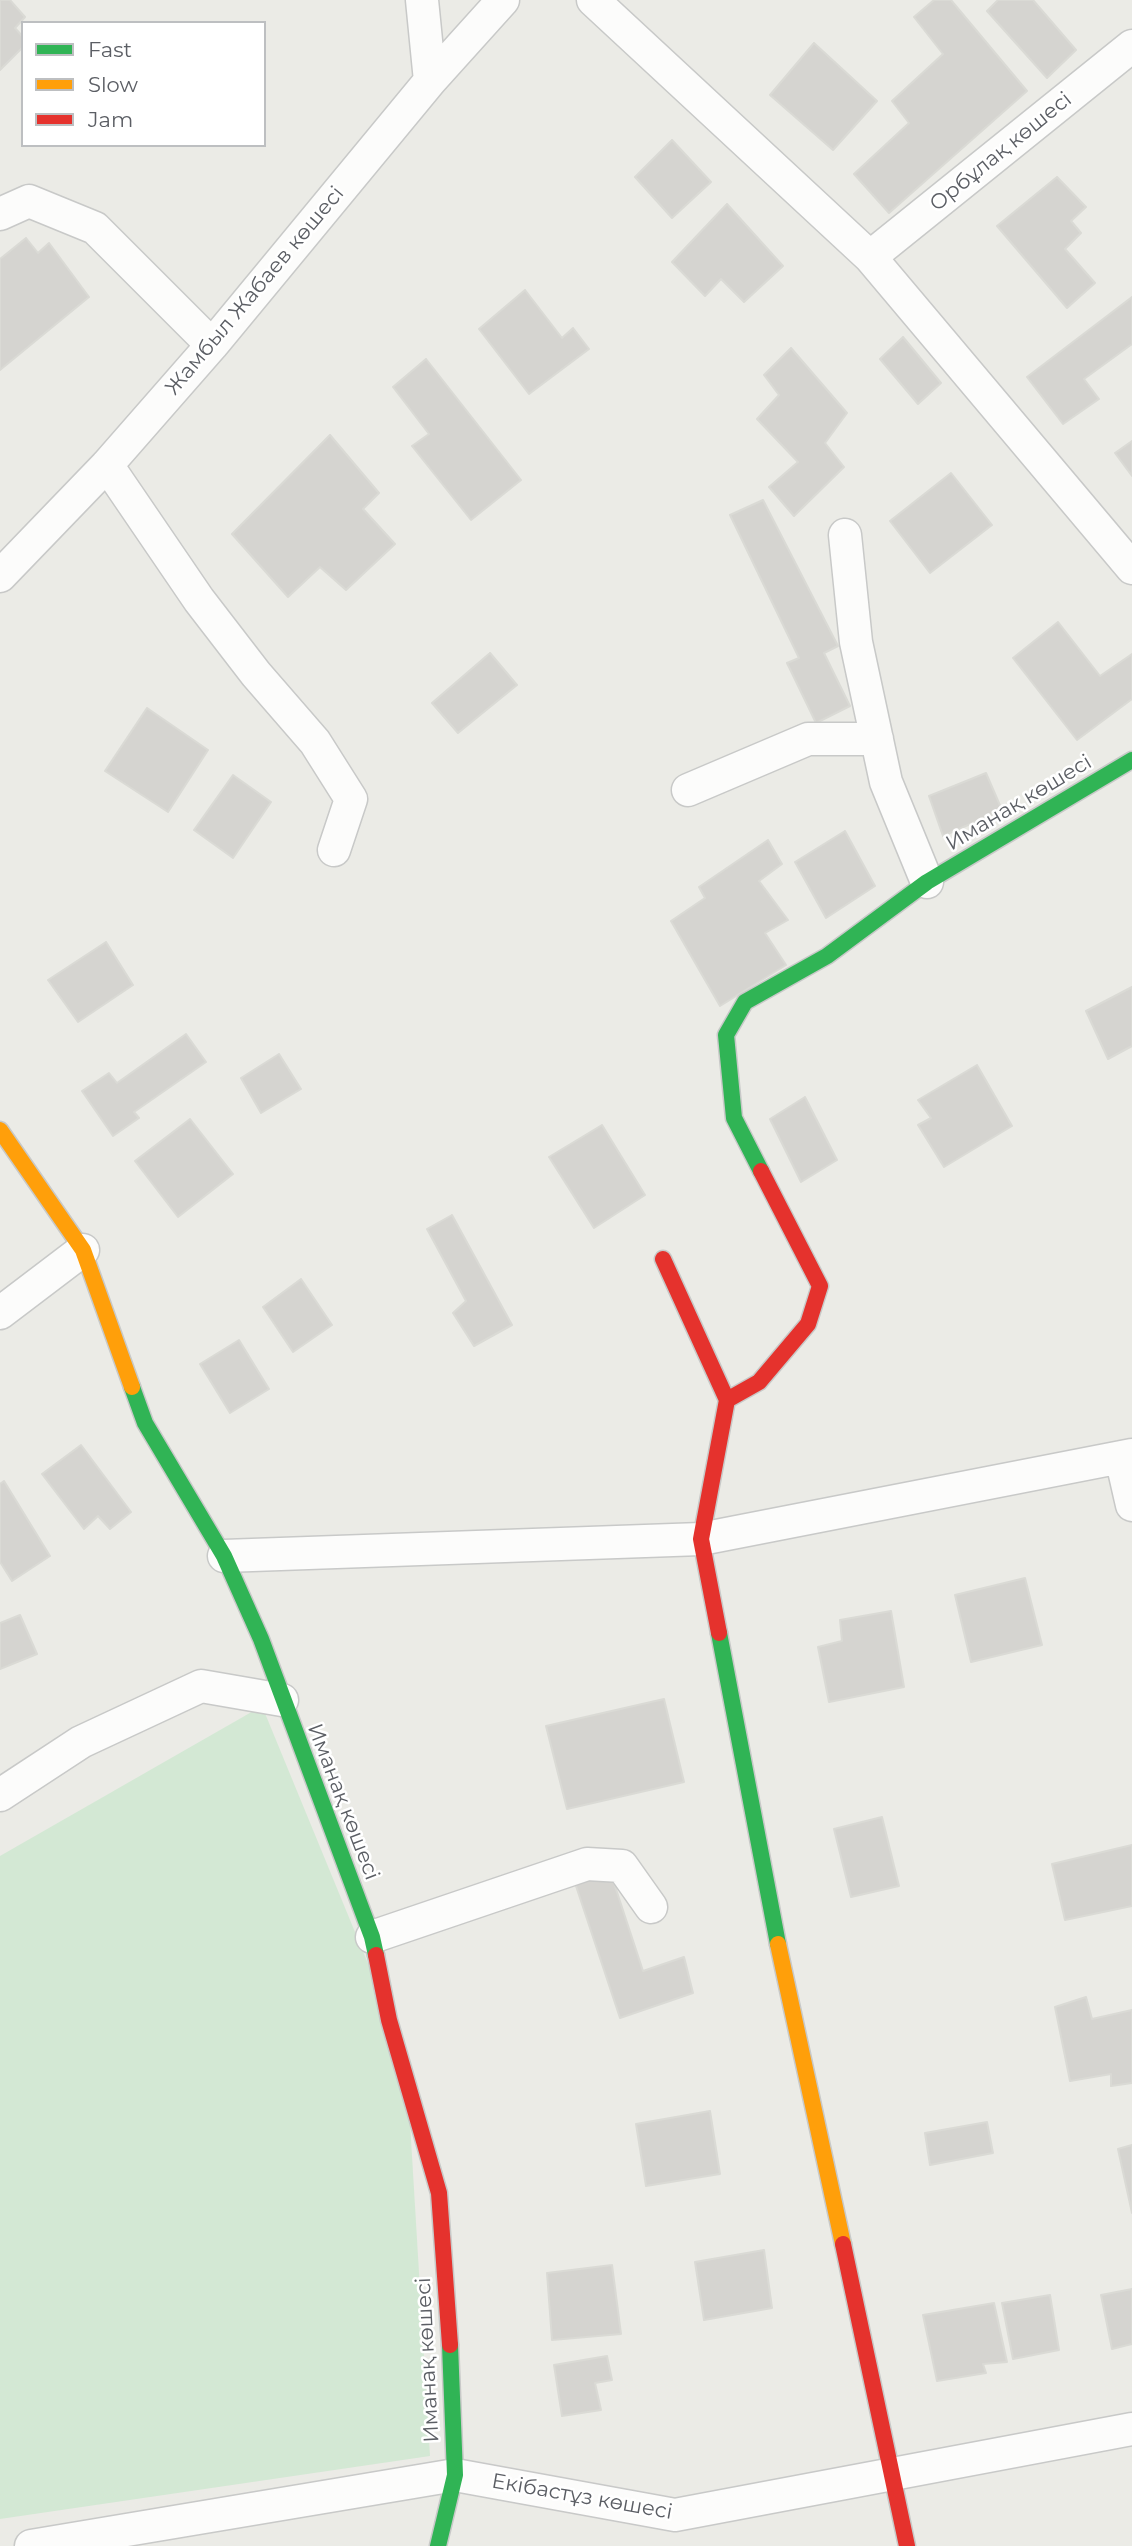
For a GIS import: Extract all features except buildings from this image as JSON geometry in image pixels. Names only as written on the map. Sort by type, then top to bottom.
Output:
[{"type":"street","points":[[422,0],[430,81]]},
{"type":"street","name":"Жамбыл Жабаев көшесі","points":[[0,576],[107,465],[212,345],[430,81],[503,0]]},
{"type":"street","points":[[593,0],[870,257],[1132,568]]},
{"type":"street","name":"Орбұлақ көшесі","points":[[870,257],[1132,46]]},
{"type":"street","points":[[0,214],[29,201],[95,228],[212,345]]},
{"type":"street","points":[[107,465],[199,600],[314,743],[351,799],[334,850]]},
{"type":"street","points":[[845,535],[856,642],[886,782],[927,882]]},
{"type":"street","points":[[688,790],[808,739],[877,739]]},
{"type":"street","name":"Иманақ көшесі","points":[[727,1400],[760,1382],[808,1324],[820,1286],[734,1118],[726,1035],[744,1002],[827,956],[927,882],[1132,760]]},
{"type":"street","name":"Иманақ көшесі","points":[[0,1130],[83,1250],[145,1423],[224,1556],[261,1639],[372,1937],[390,2020],[439,2193],[450,2341],[455,2475],[438,2546]]},
{"type":"street","points":[[0,1313],[83,1250]]},
{"type":"street","points":[[663,1259],[727,1400],[701,1539],[771,1909],[907,2546]]},
{"type":"street","points":[[224,1556],[701,1539],[1127,1456],[1132,1505]]},
{"type":"street","points":[[0,1795],[82,1742],[201,1686],[282,1700]]},
{"type":"street","points":[[372,1937],[587,1864],[622,1866],[651,1907]]},
{"type":"street","name":"Екібастұз көшесі","points":[[32,2546],[455,2475],[675,2515],[892,2472],[1132,2429]]},
{"type":"green space","points":[[262,1706],[406,2056],[430,2456],[0,2519],[0,1856]]},
{"type":"traffic: fast","points":[[761,1171],[734,1118],[726,1035],[745,1002],[827,956],[927,882],[1132,760]]},
{"type":"traffic: fast","points":[[132,1387],[145,1423],[224,1556],[261,1639],[372,1937],[376,1955]]},
{"type":"traffic: fast","points":[[719,1633],[778,1944]]},
{"type":"traffic: fast","points":[[438,2546],[455,2475],[450,2345]]},
{"type":"traffic: slow","points":[[0,1130],[83,1250],[132,1387]]},
{"type":"traffic: slow","points":[[778,1944],[843,2244]]},
{"type":"traffic: jam","points":[[727,1400],[759,1382],[808,1324],[820,1286],[761,1171]]},
{"type":"traffic: jam","points":[[663,1259],[727,1400],[701,1539],[719,1633]]},
{"type":"traffic: jam","points":[[376,1955],[389,2020],[439,2193],[450,2345]]},
{"type":"traffic: jam","points":[[843,2244],[907,2546]]}]
